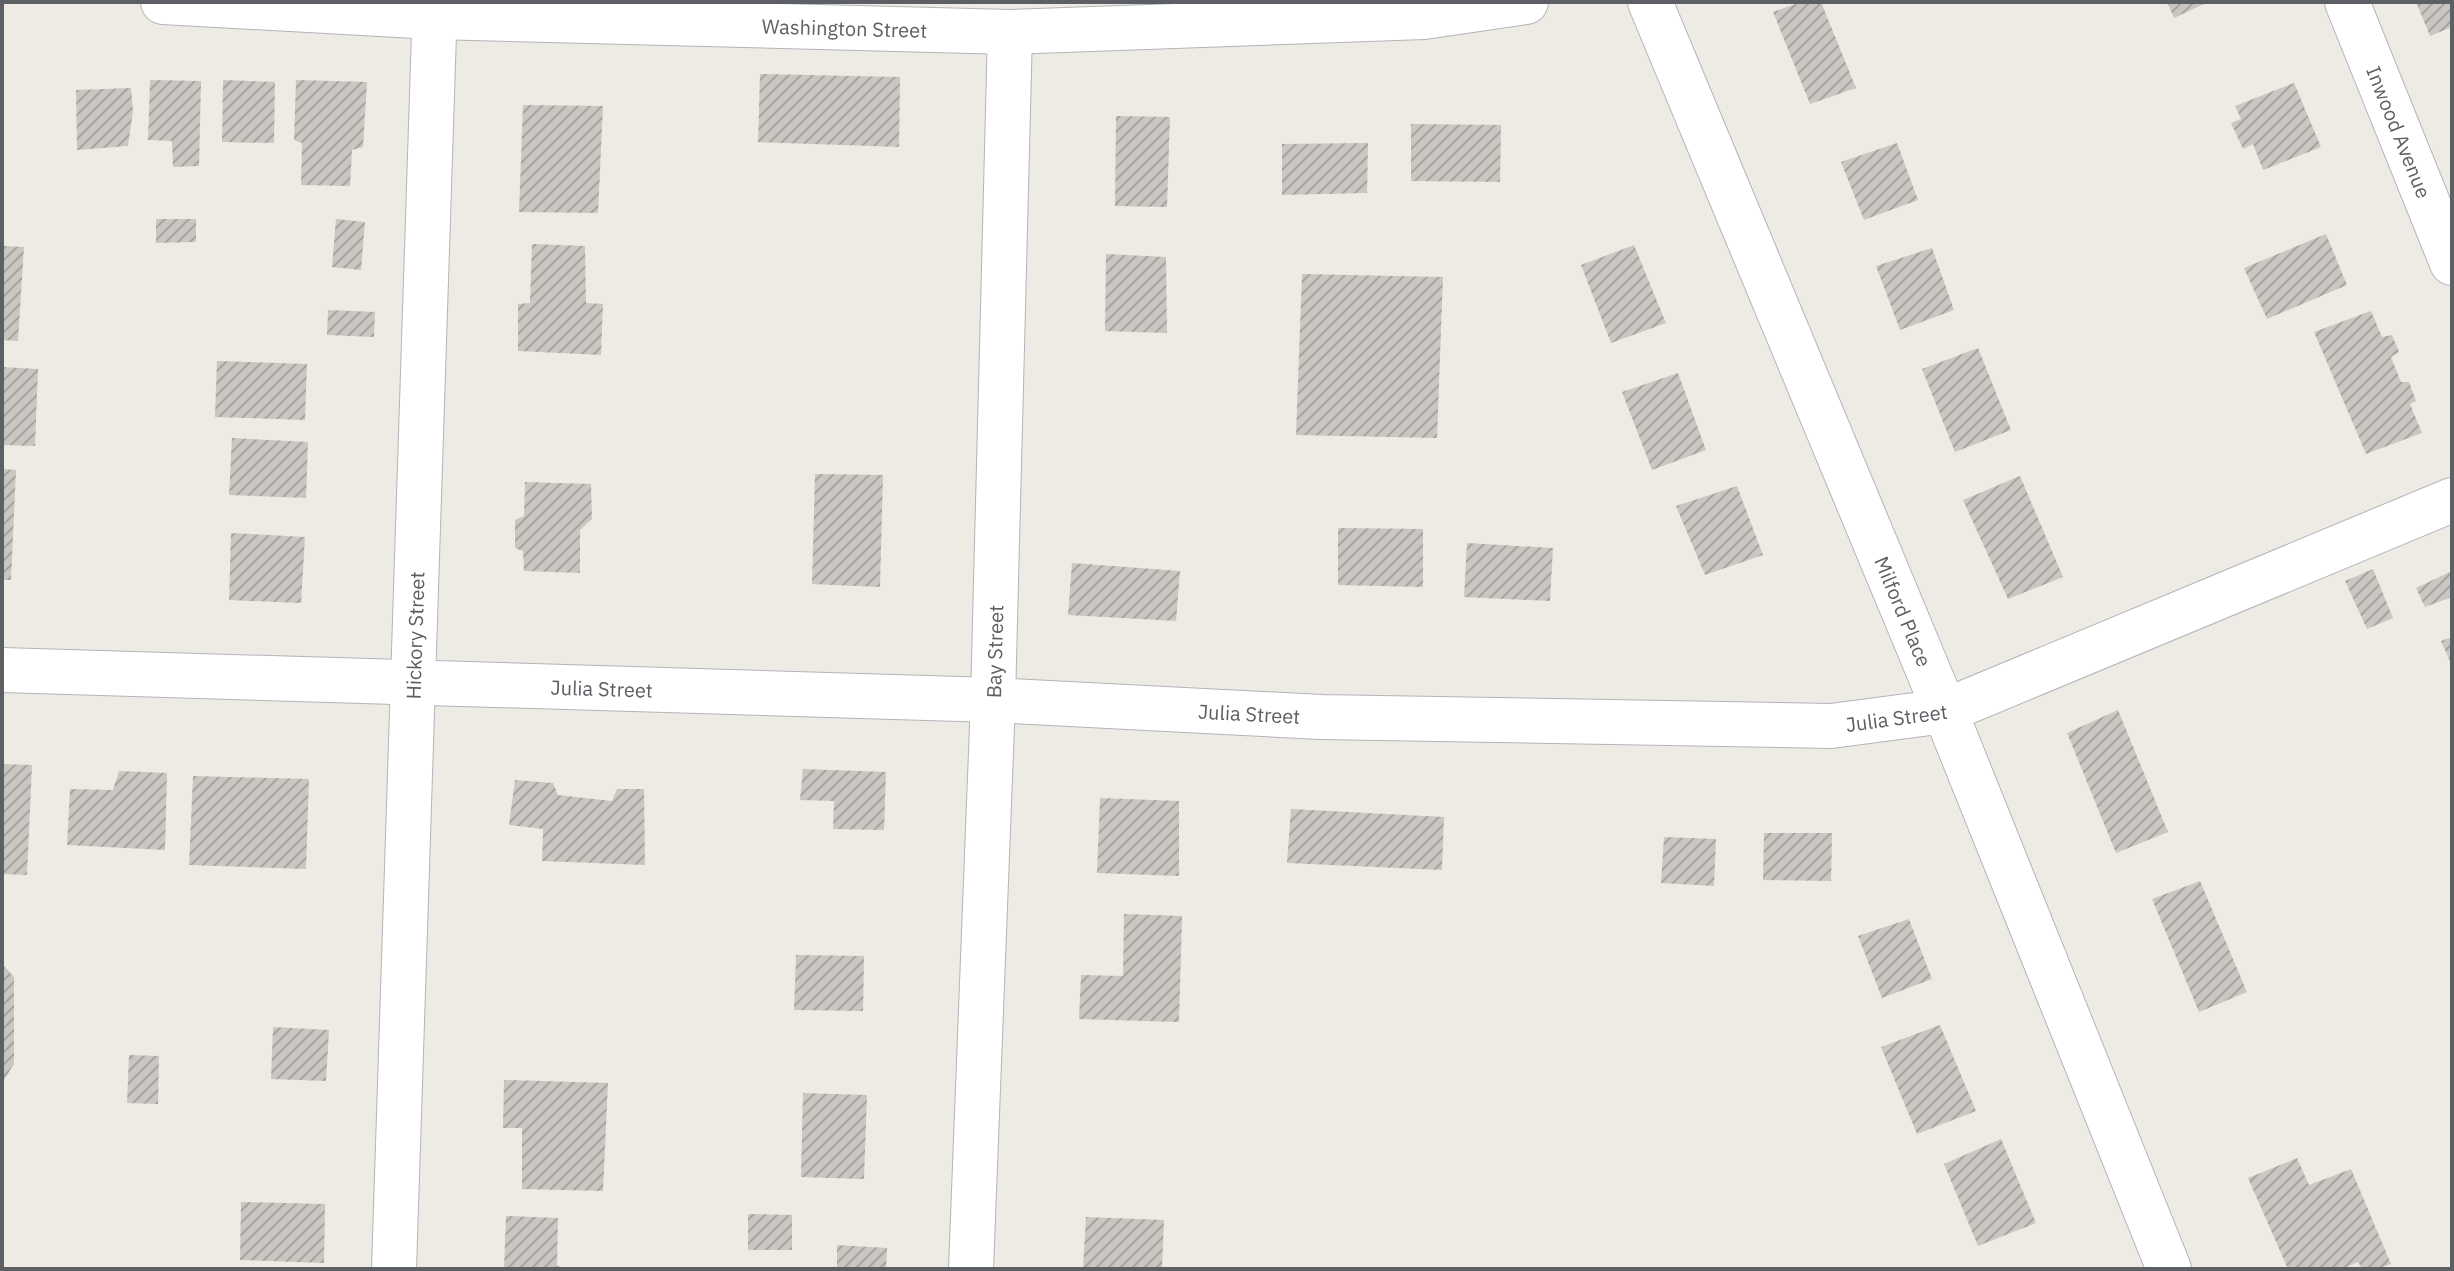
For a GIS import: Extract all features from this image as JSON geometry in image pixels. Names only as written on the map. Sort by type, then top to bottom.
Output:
[{"type":"street","name":"Washington Street","points":[[163,2],[435,9],[1010,32],[1424,17],[1526,2]]},
{"type":"street","name":"Milford Place","points":[[1650,2],[1945,711],[2169,1269]]},
{"type":"street","name":"Inwood Avenue","points":[[2347,2],[2452,263]]},
{"type":"street","name":"Hickory Street","points":[[394,1269],[435,9]]},
{"type":"street","name":"Bay Street","points":[[971,1269],[993,700],[1010,32]]},
{"type":"street","name":"Julia Street","points":[[2,670],[993,700],[1321,717],[1831,726],[1945,711],[2452,500]]},
{"type":"building","points":[[1801,2],[1821,2],[1856,88],[1810,104],[1773,12]]},
{"type":"building","points":[[2167,2],[2208,2],[2174,18]]},
{"type":"building","points":[[2416,2],[2452,2],[2452,27],[2430,36]]},
{"type":"building","points":[[760,74],[900,77],[899,147],[758,142]]},
{"type":"building","points":[[150,80],[201,81],[199,166],[173,167],[172,141],[148,140]]},
{"type":"building","points":[[223,80],[275,82],[274,143],[222,142]]},
{"type":"building","points":[[296,80],[367,82],[363,147],[352,150],[350,186],[301,185],[302,143],[294,140]]},
{"type":"building","points":[[2294,83],[2321,147],[2263,170],[2253,144],[2243,149],[2231,123],[2241,119],[2235,106]]},
{"type":"building","points":[[131,88],[133,111],[128,146],[77,150],[76,90]]},
{"type":"building","points":[[523,105],[603,106],[598,213],[519,212]]},
{"type":"building","points":[[1116,116],[1170,117],[1167,207],[1115,206]]},
{"type":"building","points":[[1411,124],[1501,125],[1500,182],[1411,181]]},
{"type":"building","points":[[1368,143],[1367,193],[1282,195],[1282,144]]},
{"type":"building","points":[[1897,143],[1918,200],[1864,220],[1841,162]]},
{"type":"building","points":[[156,219],[196,219],[196,242],[156,243]]},
{"type":"building","points":[[336,219],[365,222],[361,270],[332,267]]},
{"type":"building","points":[[2326,234],[2347,285],[2267,319],[2244,268]]},
{"type":"building","points":[[532,244],[585,246],[586,303],[603,304],[601,355],[518,351],[518,304],[530,303]]},
{"type":"building","points":[[1634,245],[1666,323],[1611,343],[1581,265]]},
{"type":"building","points":[[2,246],[24,247],[18,341],[2,340]]},
{"type":"building","points":[[1932,248],[1954,310],[1900,330],[1876,266]]},
{"type":"building","points":[[1106,254],[1166,257],[1167,333],[1105,331]]},
{"type":"building","points":[[1302,274],[1443,277],[1437,438],[1296,435]]},
{"type":"building","points":[[328,310],[375,312],[374,337],[327,335]]},
{"type":"building","points":[[2371,311],[2382,337],[2392,335],[2399,352],[2391,357],[2401,382],[2409,382],[2416,401],[2410,404],[2422,433],[2366,454],[2314,332]]},
{"type":"building","points":[[1978,348],[2011,430],[1955,452],[1922,369]]},
{"type":"building","points":[[217,361],[307,364],[305,420],[215,417]]},
{"type":"building","points":[[2,367],[38,369],[35,446],[2,445]]},
{"type":"building","points":[[1678,373],[1706,450],[1652,470],[1622,392]]},
{"type":"building","points":[[232,438],[308,442],[306,498],[229,495]]},
{"type":"building","points":[[2,469],[16,470],[11,580],[2,580]]},
{"type":"building","points":[[815,474],[883,475],[880,587],[812,584]]},
{"type":"building","points":[[2020,476],[2063,577],[2008,599],[1963,500]]},
{"type":"building","points":[[525,482],[591,484],[592,519],[580,530],[580,573],[524,571],[523,551],[515,548],[515,520],[524,516]]},
{"type":"building","points":[[1737,486],[1763,555],[1705,575],[1676,506]]},
{"type":"building","points":[[1338,528],[1423,529],[1423,587],[1338,585]]},
{"type":"building","points":[[231,533],[305,537],[301,603],[229,600]]},
{"type":"building","points":[[1467,543],[1553,548],[1550,601],[1464,597]]},
{"type":"building","points":[[1072,563],[1180,571],[1176,621],[1068,615]]},
{"type":"building","points":[[2373,569],[2393,618],[2367,629],[2345,581]]},
{"type":"building","points":[[2452,571],[2452,597],[2425,607],[2416,588]]},
{"type":"building","points":[[2452,637],[2452,666],[2441,641]]},
{"type":"building","points":[[2118,710],[2168,832],[2116,853],[2067,733]]},
{"type":"building","points":[[2,764],[32,765],[27,875],[2,874]]},
{"type":"building","points":[[803,769],[886,772],[884,830],[833,829],[834,801],[800,800]]},
{"type":"building","points":[[119,771],[167,773],[165,850],[67,845],[70,789],[113,790]]},
{"type":"building","points":[[193,776],[309,779],[306,869],[189,865]]},
{"type":"building","points":[[515,780],[553,783],[558,795],[612,801],[617,789],[644,789],[645,865],[542,861],[543,829],[509,825]]},
{"type":"building","points":[[1100,798],[1179,801],[1179,876],[1097,873]]},
{"type":"building","points":[[1291,809],[1444,817],[1442,870],[1287,863]]},
{"type":"building","points":[[1764,833],[1832,833],[1831,881],[1763,880]]},
{"type":"building","points":[[1664,837],[1716,839],[1714,886],[1661,883]]},
{"type":"building","points":[[2200,881],[2247,992],[2199,1012],[2152,899]]},
{"type":"building","points":[[1124,914],[1182,916],[1179,1022],[1079,1019],[1081,975],[1123,976]]},
{"type":"building","points":[[1909,919],[1932,979],[1882,998],[1858,936]]},
{"type":"building","points":[[796,955],[864,956],[863,1011],[794,1010]]},
{"type":"building","points":[[2,964],[14,977],[14,1064],[2,1083]]},
{"type":"building","points":[[1940,1025],[1976,1111],[1917,1134],[1881,1047]]},
{"type":"building","points":[[273,1027],[329,1030],[326,1081],[271,1079]]},
{"type":"building","points":[[129,1055],[159,1056],[158,1104],[127,1103]]},
{"type":"building","points":[[504,1080],[608,1083],[603,1191],[522,1189],[522,1128],[503,1128]]},
{"type":"building","points":[[803,1093],[867,1095],[864,1179],[801,1177]]},
{"type":"building","points":[[2001,1139],[2036,1223],[1978,1246],[1944,1164]]},
{"type":"building","points":[[2297,1158],[2309,1185],[2351,1169],[2391,1264],[2377,1269],[2362,1269],[2358,1262],[2342,1269],[2288,1269],[2248,1178]]},
{"type":"building","points":[[241,1202],[325,1204],[324,1263],[240,1260]]},
{"type":"building","points":[[748,1214],[792,1215],[792,1250],[748,1250]]},
{"type":"building","points":[[506,1216],[558,1218],[557,1266],[572,1269],[504,1269]]},
{"type":"building","points":[[1086,1217],[1164,1220],[1162,1269],[1083,1269]]},
{"type":"building","points":[[837,1245],[887,1248],[886,1269],[837,1269]]}]
